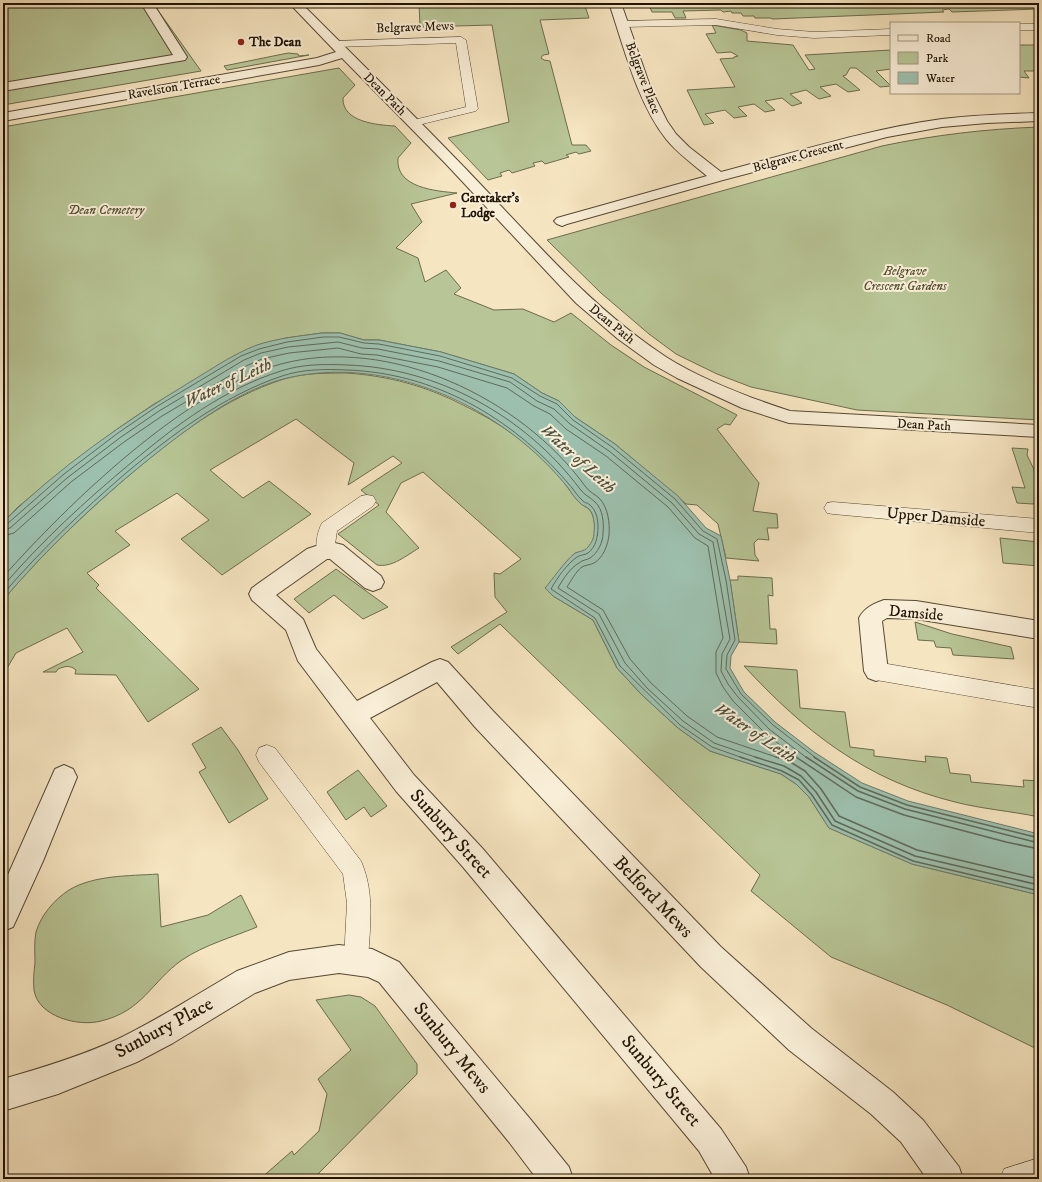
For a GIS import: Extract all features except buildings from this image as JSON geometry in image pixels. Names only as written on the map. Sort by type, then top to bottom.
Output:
[{"type":"street","points":[[3,87],[180,57],[150,8],[151,4],[154,3]]},
{"type":"street","name":"Dean Path","points":[[295,3],[414,123],[582,299],[624,336],[660,361],[684,374],[749,404],[789,417],[1039,432]]},
{"type":"street","name":"Belgrave Place","points":[[615,3],[645,89],[660,121],[671,137],[684,150],[718,177]]},
{"type":"street","name":"Ravelston Terrace","points":[[3,117],[319,61],[340,49]]},
{"type":"street","name":"Belgrave Crescent","points":[[562,221],[718,177],[886,133],[925,126],[980,120],[1039,117]]},
{"type":"street","points":[[325,551],[335,551],[373,582]]},
{"type":"street","name":"Sunbury Street","points":[[325,551],[315,555],[260,594],[295,625],[306,654],[354,714],[405,783],[473,858],[710,1140],[734,1179]]},
{"type":"street","name":"Damside","points":[[876,671],[870,618],[884,609],[916,610],[1039,630]]},
{"type":"street","name":"Belford Mews","points":[[354,714],[440,669],[484,719],[711,957],[800,1039],[882,1103],[912,1131],[947,1179]]},
{"type":"street","points":[[3,918],[64,777]]},
{"type":"street","name":"Sunbury Mews","points":[[323,960],[356,960],[372,963],[388,972],[520,1131],[557,1179]]},
{"type":"street","name":"Sunbury Place","points":[[3,1095],[58,1078],[126,1050],[162,1032],[247,981],[289,966],[323,960]]},
{"type":"lane","points":[[623,24],[716,22],[777,32],[814,35],[890,32]]},
{"type":"lane","points":[[1020,27],[1039,27]]},
{"type":"lane","name":"Belgrave Mews","points":[[340,49],[462,40],[472,109],[414,123]]},
{"type":"lane","points":[[325,551],[328,528],[367,501]]},
{"type":"lane","name":"Upper Damside","points":[[833,508],[1039,526]]},
{"type":"lane","name":"Damside","points":[[876,671],[1039,699]]},
{"type":"lane","points":[[266,755],[353,869],[358,882],[356,960]]},
{"type":"lane","points":[[1014,1179],[1039,1172]]},
{"type":"green space","points":[[3,3],[160,3],[157,9],[201,71],[3,105]]},
{"type":"green space","points":[[419,3],[434,3],[435,6],[446,6],[447,3],[584,3],[589,18],[540,20],[549,54],[543,55],[541,58],[550,61],[572,145],[586,145],[591,151],[579,154],[576,152],[566,155],[569,157],[545,164],[542,161],[533,163],[535,166],[512,173],[509,170],[500,173],[502,176],[488,180],[448,138],[509,122],[492,25],[420,27]]},
{"type":"green space","points":[[648,3],[1039,3],[1039,9],[952,12],[949,9],[942,10],[944,12],[772,19],[743,16],[741,13],[732,13],[731,11],[723,12],[721,10],[683,11],[686,18],[675,18],[672,12],[652,12]]},
{"type":"green space","points":[[712,25],[741,30],[747,33],[747,41],[793,45],[809,70],[815,69],[805,55],[890,50],[890,69],[876,71],[890,86],[880,87],[856,68],[850,68],[846,75],[843,76],[860,90],[848,92],[836,84],[820,87],[831,96],[819,99],[806,90],[790,94],[802,103],[792,106],[782,98],[765,101],[775,110],[765,112],[754,104],[738,107],[747,116],[734,118],[725,110],[705,114],[714,123],[704,125],[687,90],[735,87],[720,59],[734,58],[738,56],[731,52],[717,53],[706,34],[716,33]]},
{"type":"green space","points":[[1020,45],[1039,45],[1039,71],[1024,71],[1029,78],[1020,77]]},
{"type":"green space","points":[[288,53],[298,54],[299,56],[309,55],[227,70],[224,66]]},
{"type":"green space","name":"Dean Cemetery","points":[[339,68],[355,85],[343,98],[344,106],[348,112],[362,121],[379,125],[395,126],[411,143],[398,158],[399,168],[403,176],[418,186],[438,191],[457,193],[411,204],[422,222],[396,248],[418,258],[425,282],[446,270],[461,288],[454,294],[494,310],[523,309],[554,322],[571,313],[611,345],[644,367],[737,415],[730,425],[725,424],[717,429],[759,483],[753,511],[777,514],[778,528],[767,528],[769,540],[758,539],[754,543],[755,555],[759,561],[726,558],[718,524],[697,505],[686,504],[615,444],[575,417],[559,401],[542,393],[514,374],[441,352],[379,340],[364,340],[340,333],[322,333],[286,338],[258,345],[154,404],[116,430],[62,471],[18,507],[3,522],[3,127]]},
{"type":"green space","name":"Belgrave Crescent Gardens","points":[[1039,127],[1039,420],[857,410],[751,387],[717,374],[676,354],[649,334],[601,293],[547,240],[882,146],[960,133]]},
{"type":"green space","points":[[347,373],[392,379],[421,387],[449,398],[489,419],[514,435],[548,464],[561,478],[579,502],[590,510],[595,525],[594,537],[590,546],[585,551],[575,553],[553,596],[593,620],[617,668],[641,694],[678,728],[710,751],[781,774],[796,784],[809,797],[829,828],[912,864],[1039,895],[1039,1050],[947,1005],[831,957],[751,891],[760,875],[500,624],[458,654],[451,647],[507,612],[495,597],[494,573],[500,574],[521,559],[423,472],[401,483],[386,512],[419,548],[394,563],[388,565],[377,565],[338,534],[379,505],[361,490],[402,463],[393,456],[348,485],[354,463],[296,419],[210,470],[243,498],[269,481],[311,514],[222,575],[181,539],[209,520],[177,493],[115,531],[130,545],[87,573],[99,585],[96,588],[199,689],[148,722],[116,675],[75,674],[76,670],[67,666],[58,669],[56,672],[43,672],[83,652],[67,628],[16,653],[3,675],[3,600],[47,552],[110,492],[181,434],[220,408],[241,397],[262,387],[292,377],[315,374]]},
{"type":"green space","points":[[1012,448],[1028,449],[1027,455],[1039,480],[1039,500],[1033,504],[1017,503],[1012,487],[1025,488]]},
{"type":"green space","points":[[1000,538],[1039,542],[1039,566],[1003,563]]},
{"type":"green space","points":[[336,569],[388,607],[363,619],[334,595],[309,613],[294,599]]},
{"type":"green space","points":[[738,576],[772,578],[773,596],[768,595],[770,629],[776,629],[777,644],[739,642],[730,580],[738,580]]},
{"type":"green space","points":[[915,622],[952,634],[1011,647],[1014,659],[953,655],[951,648],[936,647],[934,641],[918,640]]},
{"type":"green space","points":[[744,666],[797,670],[800,708],[845,712],[850,747],[874,750],[874,756],[926,762],[925,756],[947,758],[950,773],[970,775],[971,782],[1024,787],[1023,780],[1039,781],[1039,817],[955,802],[923,793],[893,781],[865,767],[814,732],[790,712]]},
{"type":"green space","points":[[221,727],[238,750],[268,799],[229,823],[199,772],[206,768],[192,744]]},
{"type":"green space","points":[[358,770],[387,806],[371,817],[364,807],[346,820],[327,792]]},
{"type":"green space","points":[[158,874],[161,927],[208,915],[241,895],[257,927],[209,946],[182,960],[162,977],[137,1003],[115,1016],[101,1021],[71,1021],[51,1013],[43,1007],[37,999],[34,990],[35,939],[38,926],[49,908],[58,898],[69,890],[89,881],[112,877]]},
{"type":"green space","points":[[349,995],[361,997],[375,1006],[417,1064],[417,1074],[313,1179],[260,1179],[292,1151],[294,1155],[319,1131],[327,1094],[318,1079],[351,1050],[316,1000]]},
{"type":"water","name":"Water of Leith","points":[[322,333],[340,333],[364,340],[379,340],[441,352],[514,374],[542,393],[559,401],[575,417],[615,444],[678,496],[706,528],[721,536],[730,580],[739,642],[731,656],[730,668],[744,692],[775,722],[814,752],[862,783],[908,801],[1039,834],[1039,895],[912,864],[829,828],[809,797],[796,784],[781,774],[710,751],[678,728],[641,694],[617,668],[593,620],[553,596],[545,588],[570,557],[586,549],[591,543],[594,536],[594,526],[591,511],[580,503],[543,460],[512,434],[479,412],[443,394],[405,381],[366,374],[326,373],[287,378],[270,383],[237,398],[206,416],[141,465],[120,483],[59,539],[3,600],[3,522],[46,483],[116,430],[165,397],[231,357],[257,345]]},
{"type":"place","name":"The Dean","points":[[241,42]]},
{"type":"place","name":"Caretaker's Lodge","points":[[453,205]]}]
